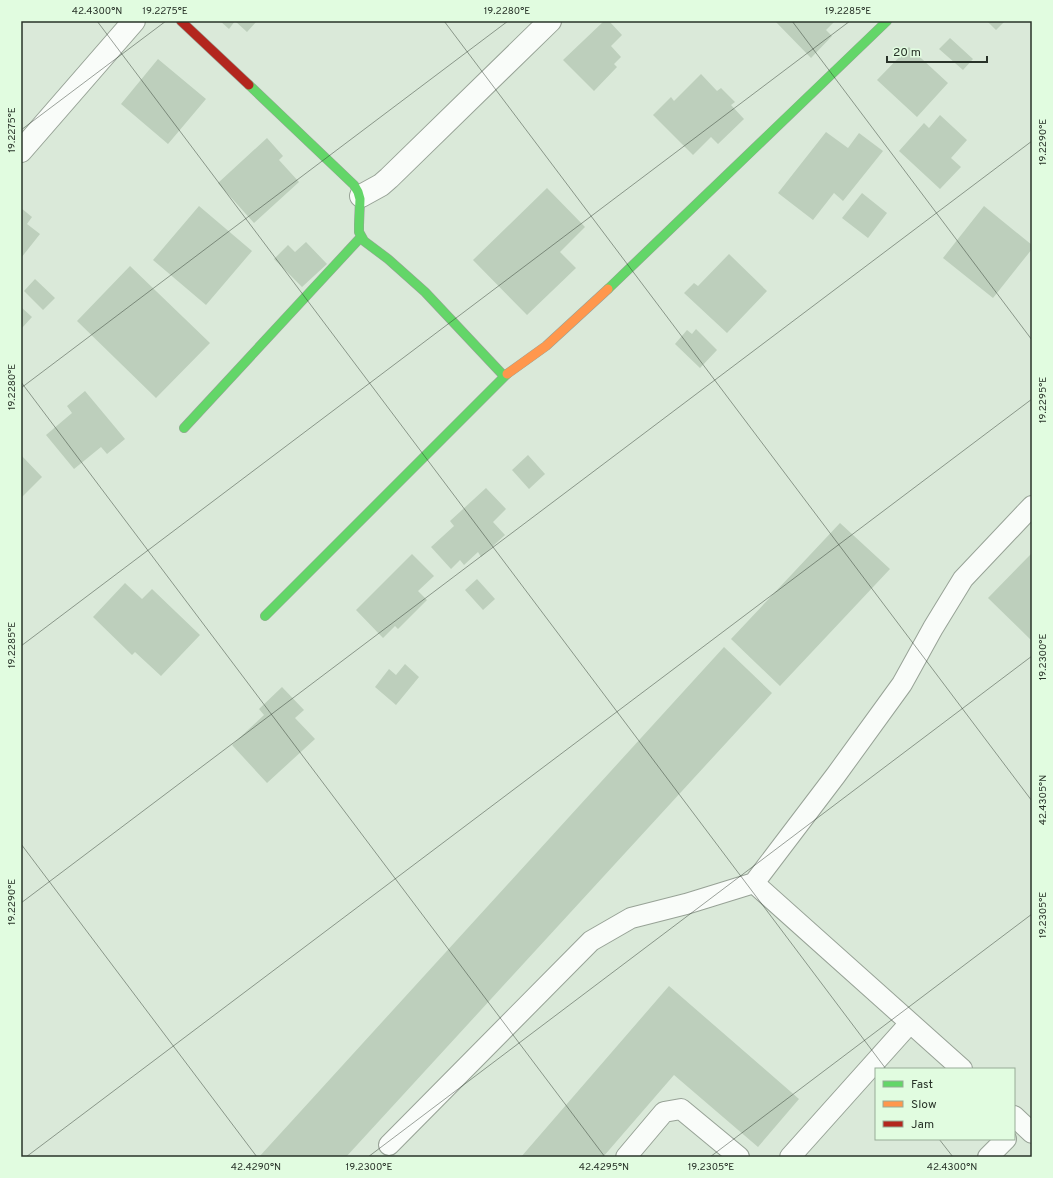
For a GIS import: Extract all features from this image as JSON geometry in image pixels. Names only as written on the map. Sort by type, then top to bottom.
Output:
[{"type":"street","points":[[21,151],[134,21]]},
{"type":"street","points":[[181,21],[354,185],[360,196],[361,208],[359,230],[367,244],[388,259],[414,282],[504,376]]},
{"type":"street","points":[[360,196],[381,185],[389,178],[550,21]]},
{"type":"street","points":[[265,616],[504,376],[546,346],[887,21]]},
{"type":"street","points":[[184,428],[362,237]]},
{"type":"lane","points":[[389,1145],[591,941],[631,918],[686,904],[754,883],[836,775],[902,684],[963,578],[1032,506]]},
{"type":"lane","points":[[754,883],[961,1068]]},
{"type":"lane","points":[[790,1157],[910,1023]]},
{"type":"lane","points":[[626,1157],[664,1112],[680,1109],[739,1157]]},
{"type":"lane","points":[[988,1157],[1005,1140]]},
{"type":"building","points":[[220,21],[235,21],[229,29]]},
{"type":"building","points":[[235,21],[257,21],[247,32]]},
{"type":"building","points":[[604,21],[609,21],[622,35],[611,46],[621,57],[614,64],[617,67],[594,91],[563,60]]},
{"type":"building","points":[[775,21],[835,21],[826,30],[832,36],[811,58]]},
{"type":"building","points":[[987,21],[1005,21],[996,30]]},
{"type":"building","points":[[950,38],[973,59],[963,70],[939,49]]},
{"type":"building","points":[[909,47],[948,83],[917,117],[877,80]]},
{"type":"building","points":[[158,59],[206,99],[168,144],[121,104]]},
{"type":"building","points":[[701,74],[717,91],[721,88],[735,102],[731,105],[744,119],[718,144],[711,137],[693,155],[653,115],[671,97],[674,101]]},
{"type":"building","points":[[940,115],[967,140],[951,158],[961,167],[940,189],[899,151],[924,123],[929,128]]},
{"type":"building","points":[[826,132],[848,148],[859,133],[883,151],[843,201],[834,193],[813,220],[778,193]]},
{"type":"building","points":[[267,138],[283,156],[279,160],[299,182],[254,223],[218,183]]},
{"type":"building","points":[[547,188],[585,227],[560,252],[576,268],[527,315],[473,260]]},
{"type":"building","points":[[862,193],[887,213],[868,238],[842,218]]},
{"type":"building","points":[[199,206],[252,251],[206,305],[153,260]]},
{"type":"building","points":[[984,206],[1032,245],[1032,249],[993,298],[943,258]]},
{"type":"building","points":[[21,208],[32,217],[27,224],[40,234],[21,258]]},
{"type":"building","points":[[306,242],[327,264],[302,287],[274,259],[288,245],[295,252]]},
{"type":"building","points":[[729,254],[767,291],[727,333],[684,293],[694,283],[698,286]]},
{"type":"building","points":[[130,266],[210,343],[156,398],[77,321]]},
{"type":"building","points":[[35,279],[55,298],[43,310],[24,291]]},
{"type":"building","points":[[21,307],[32,317],[21,329]]},
{"type":"building","points":[[696,329],[717,350],[700,368],[675,344],[687,330],[692,334]]},
{"type":"building","points":[[85,391],[125,439],[107,454],[101,447],[74,469],[46,435],[72,413],[67,406]]},
{"type":"building","points":[[21,455],[42,477],[21,498]]},
{"type":"building","points":[[528,455],[545,474],[529,489],[512,470]]},
{"type":"building","points":[[486,488],[506,509],[493,522],[505,535],[481,557],[478,552],[464,565],[460,560],[451,569],[431,547],[454,526],[450,521]]},
{"type":"building","points":[[840,523],[890,569],[780,686],[731,639]]},
{"type":"building","points":[[1032,553],[1032,641],[988,598]]},
{"type":"building","points":[[412,554],[434,576],[418,591],[427,600],[398,629],[395,626],[383,638],[356,610]]},
{"type":"building","points":[[477,579],[495,599],[483,610],[465,590]]},
{"type":"building","points":[[125,583],[142,599],[152,589],[200,635],[161,676],[135,652],[132,655],[93,617]]},
{"type":"building","points":[[724,647],[772,693],[346,1157],[259,1157]]},
{"type":"building","points":[[405,664],[419,677],[396,705],[375,687],[389,669],[396,675]]},
{"type":"building","points":[[282,687],[304,710],[295,718],[315,739],[267,783],[232,745],[264,715],[259,709]]},
{"type":"building","points":[[669,986],[799,1099],[758,1147],[674,1075],[603,1157],[521,1157]]},
{"type":"traffic: fast","points":[[608,289],[887,21]]},
{"type":"traffic: fast","points":[[249,85],[354,185],[360,199],[359,232],[364,241],[388,259],[425,292],[504,376]]},
{"type":"traffic: fast","points":[[184,428],[361,237]]},
{"type":"traffic: fast","points":[[265,616],[507,374]]},
{"type":"traffic: slow","points":[[507,374],[546,346],[608,289]]},
{"type":"traffic: jam","points":[[181,21],[249,85]]}]
